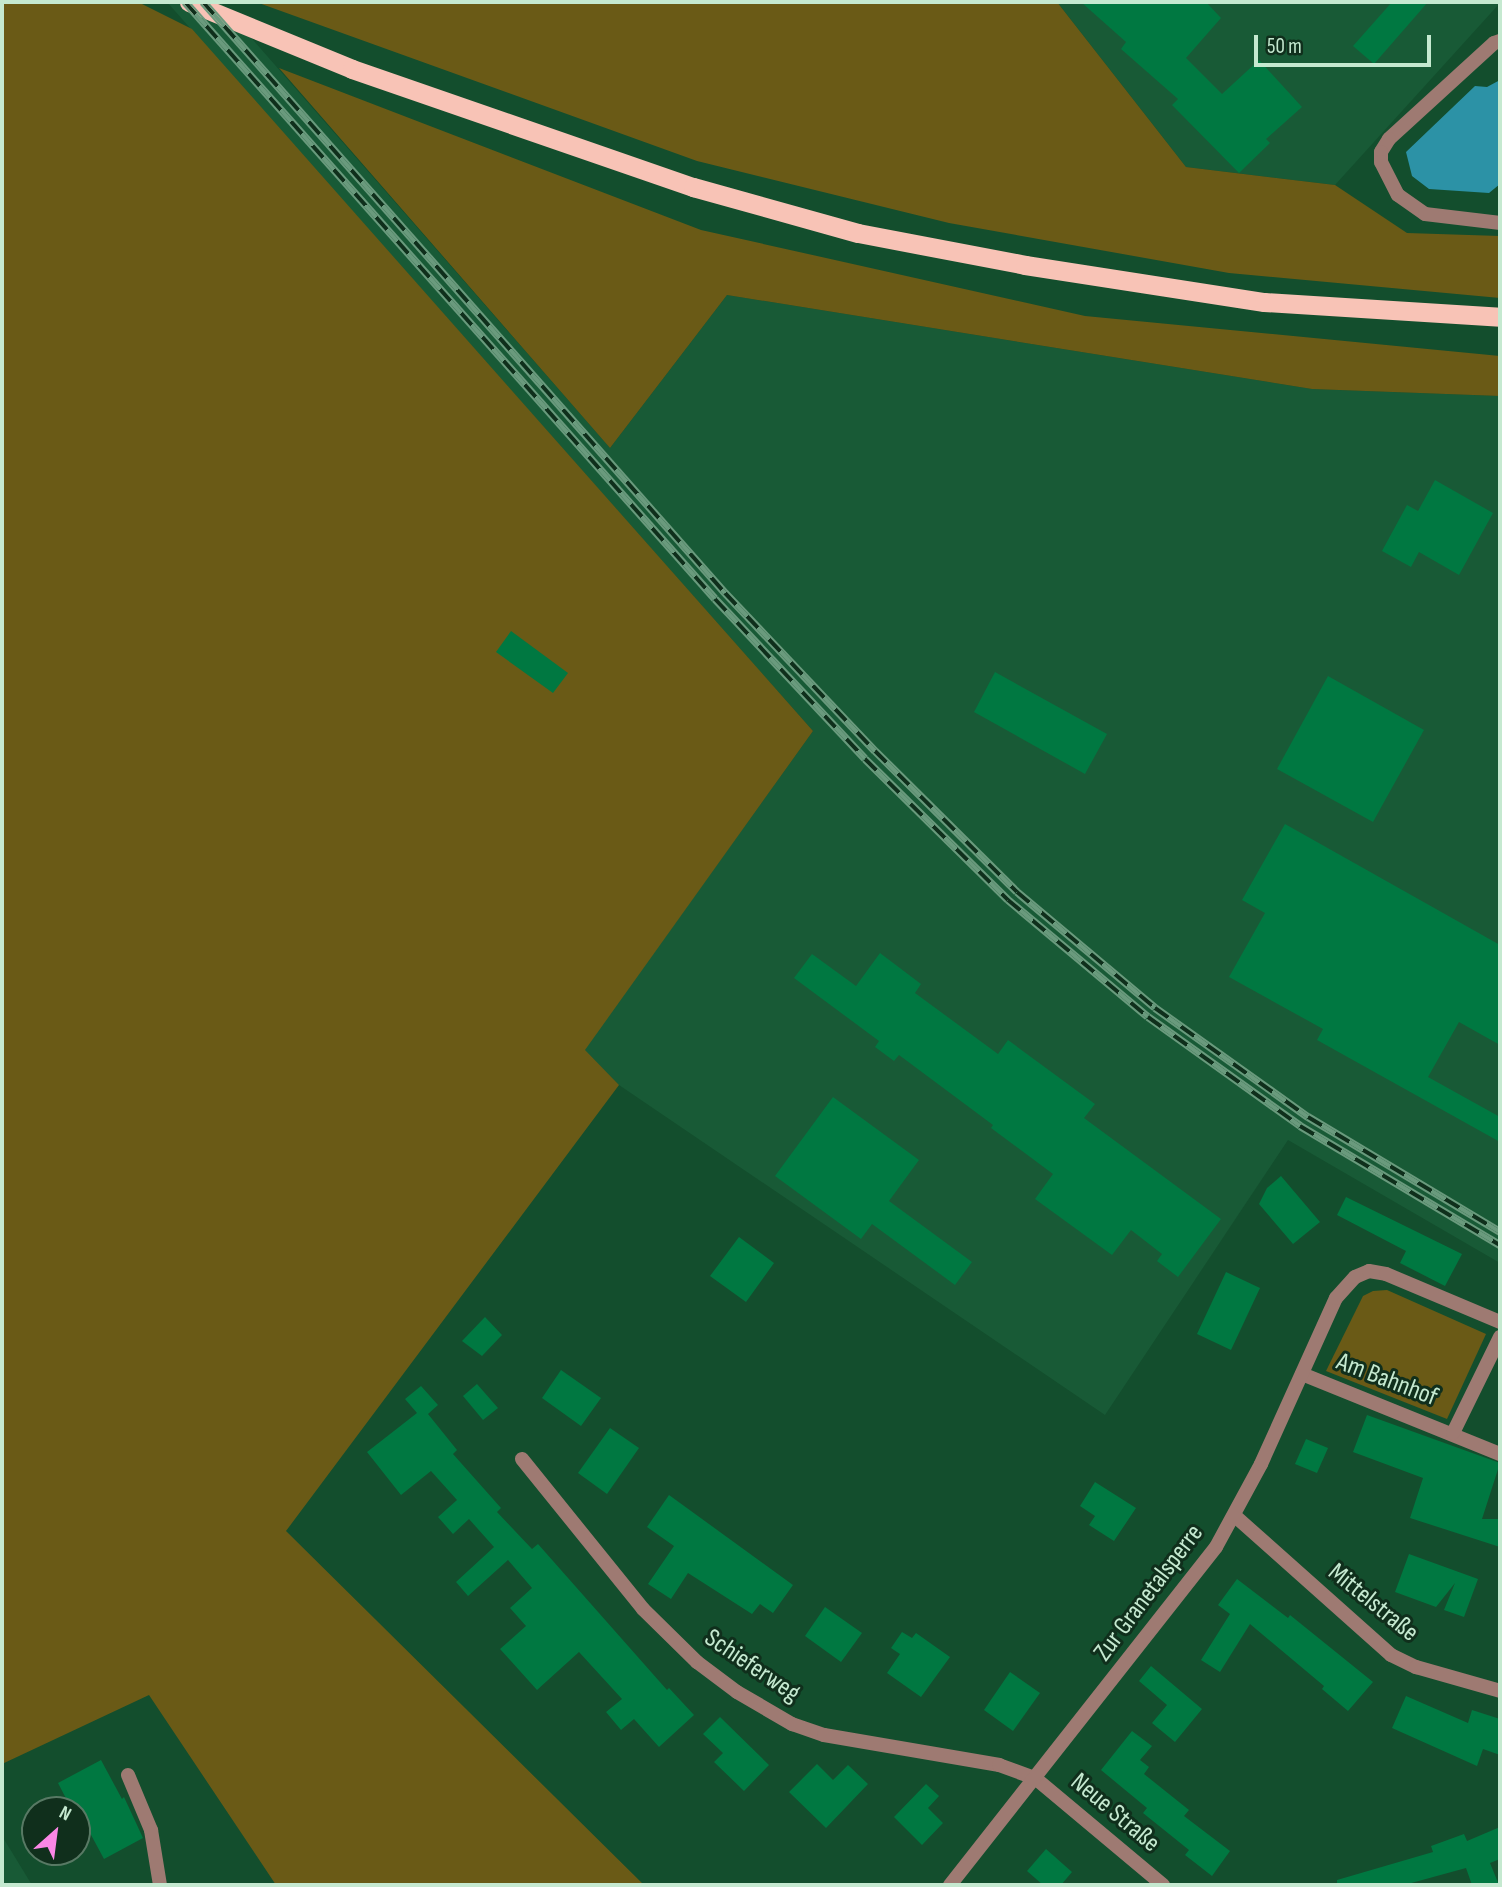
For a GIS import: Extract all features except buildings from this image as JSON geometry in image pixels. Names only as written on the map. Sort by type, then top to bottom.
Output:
[{"type":"highway","points":[[189,2],[352,69],[693,187],[858,233],[1026,265],[1264,302],[1500,317]]},
{"type":"street","points":[[1500,41],[1494,43],[1390,139],[1381,152],[1381,162],[1398,195],[1425,214],[1500,223]]},
{"type":"street","name":"Zur Granetalsperre","points":[[950,1885],[1216,1547],[1235,1516],[1336,1298],[1355,1277],[1369,1271],[1408,1281],[1500,1322]]},
{"type":"street","name":"Am Bahnhof","points":[[1454,1433],[1500,1337]]},
{"type":"street","name":"Am Bahnhof","points":[[1302,1374],[1454,1433],[1500,1454]]},
{"type":"street","name":"Schieferweg","points":[[522,1459],[643,1609],[697,1662],[737,1692],[792,1724],[824,1735],[999,1765],[1035,1778]]},
{"type":"street","name":"Mittelstraße","points":[[1235,1516],[1391,1655],[1416,1667],[1500,1691]]},
{"type":"street","points":[[128,1775],[151,1830],[160,1885]]},
{"type":"street","name":"Neue Straße","points":[[1035,1778],[1163,1885]]},
{"type":"shaded area","points":[[2,2],[138,2],[192,29],[813,731],[585,1050],[619,1085],[286,1531],[644,1885],[276,1885],[149,1695],[2,1764]]},
{"type":"shaded area","points":[[167,2],[220,2],[610,448],[727,295],[1312,389],[1500,396],[1500,1263],[1288,1140],[1105,1415],[619,1085],[584,1050],[813,731]]},
{"type":"shaded area","points":[[256,2],[1057,2],[1186,167],[1335,185],[1407,233],[1500,236],[1500,298],[1229,273],[949,223],[697,161]]},
{"type":"shaded area","points":[[1057,2],[1500,3],[1335,185],[1186,167]]},
{"type":"shaded area","points":[[279,68],[701,230],[1085,316],[1500,356],[1500,396],[1312,389],[727,295],[610,448]]},
{"type":"shaded area","points":[[1387,1290],[1486,1334],[1447,1419],[1326,1371],[1363,1296],[1373,1291]]},
{"type":"shaded area","points":[[2,1836],[32,1885],[2,1885]]},
{"type":"water","points":[[1500,80],[1500,184],[1489,193],[1429,189],[1412,176],[1406,152],[1475,86],[1487,87]]},
{"type":"railway","points":[[185,2],[715,599],[865,759],[1008,900],[1148,1017],[1300,1126],[1500,1245]]},
{"type":"railway","points":[[203,2],[725,593],[875,751],[1017,892],[1155,1008],[1308,1117],[1500,1232]]}]
